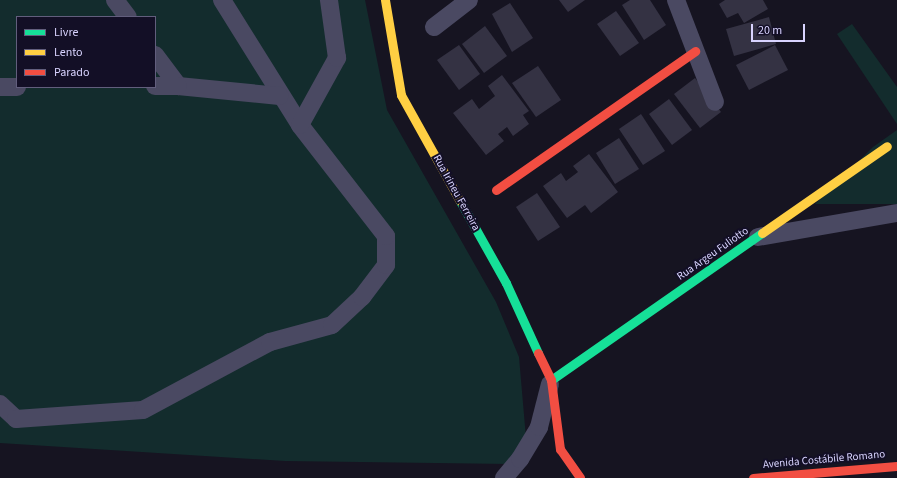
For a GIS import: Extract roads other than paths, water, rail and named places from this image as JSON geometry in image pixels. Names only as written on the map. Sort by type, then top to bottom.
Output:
[{"type":"street","points":[[115,0],[127,16]]},
{"type":"street","points":[[0,404],[16,419],[143,410],[270,342],[332,325],[362,297],[386,265],[386,236],[300,125],[280,96],[222,0]]},
{"type":"street","points":[[300,125],[337,58],[329,0]]},
{"type":"street","name":"Rua Irineu Ferreira","points":[[385,0],[401,95],[506,283],[551,380],[560,449],[580,478]]},
{"type":"street","points":[[434,27],[470,0]]},
{"type":"street","points":[[676,0],[715,102]]},
{"type":"street","points":[[496,190],[695,52]]},
{"type":"street","points":[[156,56],[178,86]]},
{"type":"street","points":[[156,86],[178,86],[280,96]]},
{"type":"street","points":[[0,87],[16,87]]},
{"type":"street","name":"Rua Argeu Fuliotto","points":[[551,380],[758,238],[887,146]]},
{"type":"street","points":[[758,238],[897,213]]},
{"type":"street","points":[[504,478],[520,459],[539,427],[551,380]]},
{"type":"street","name":"Avenida Costábile Romano","points":[[753,478],[897,466]]}]
